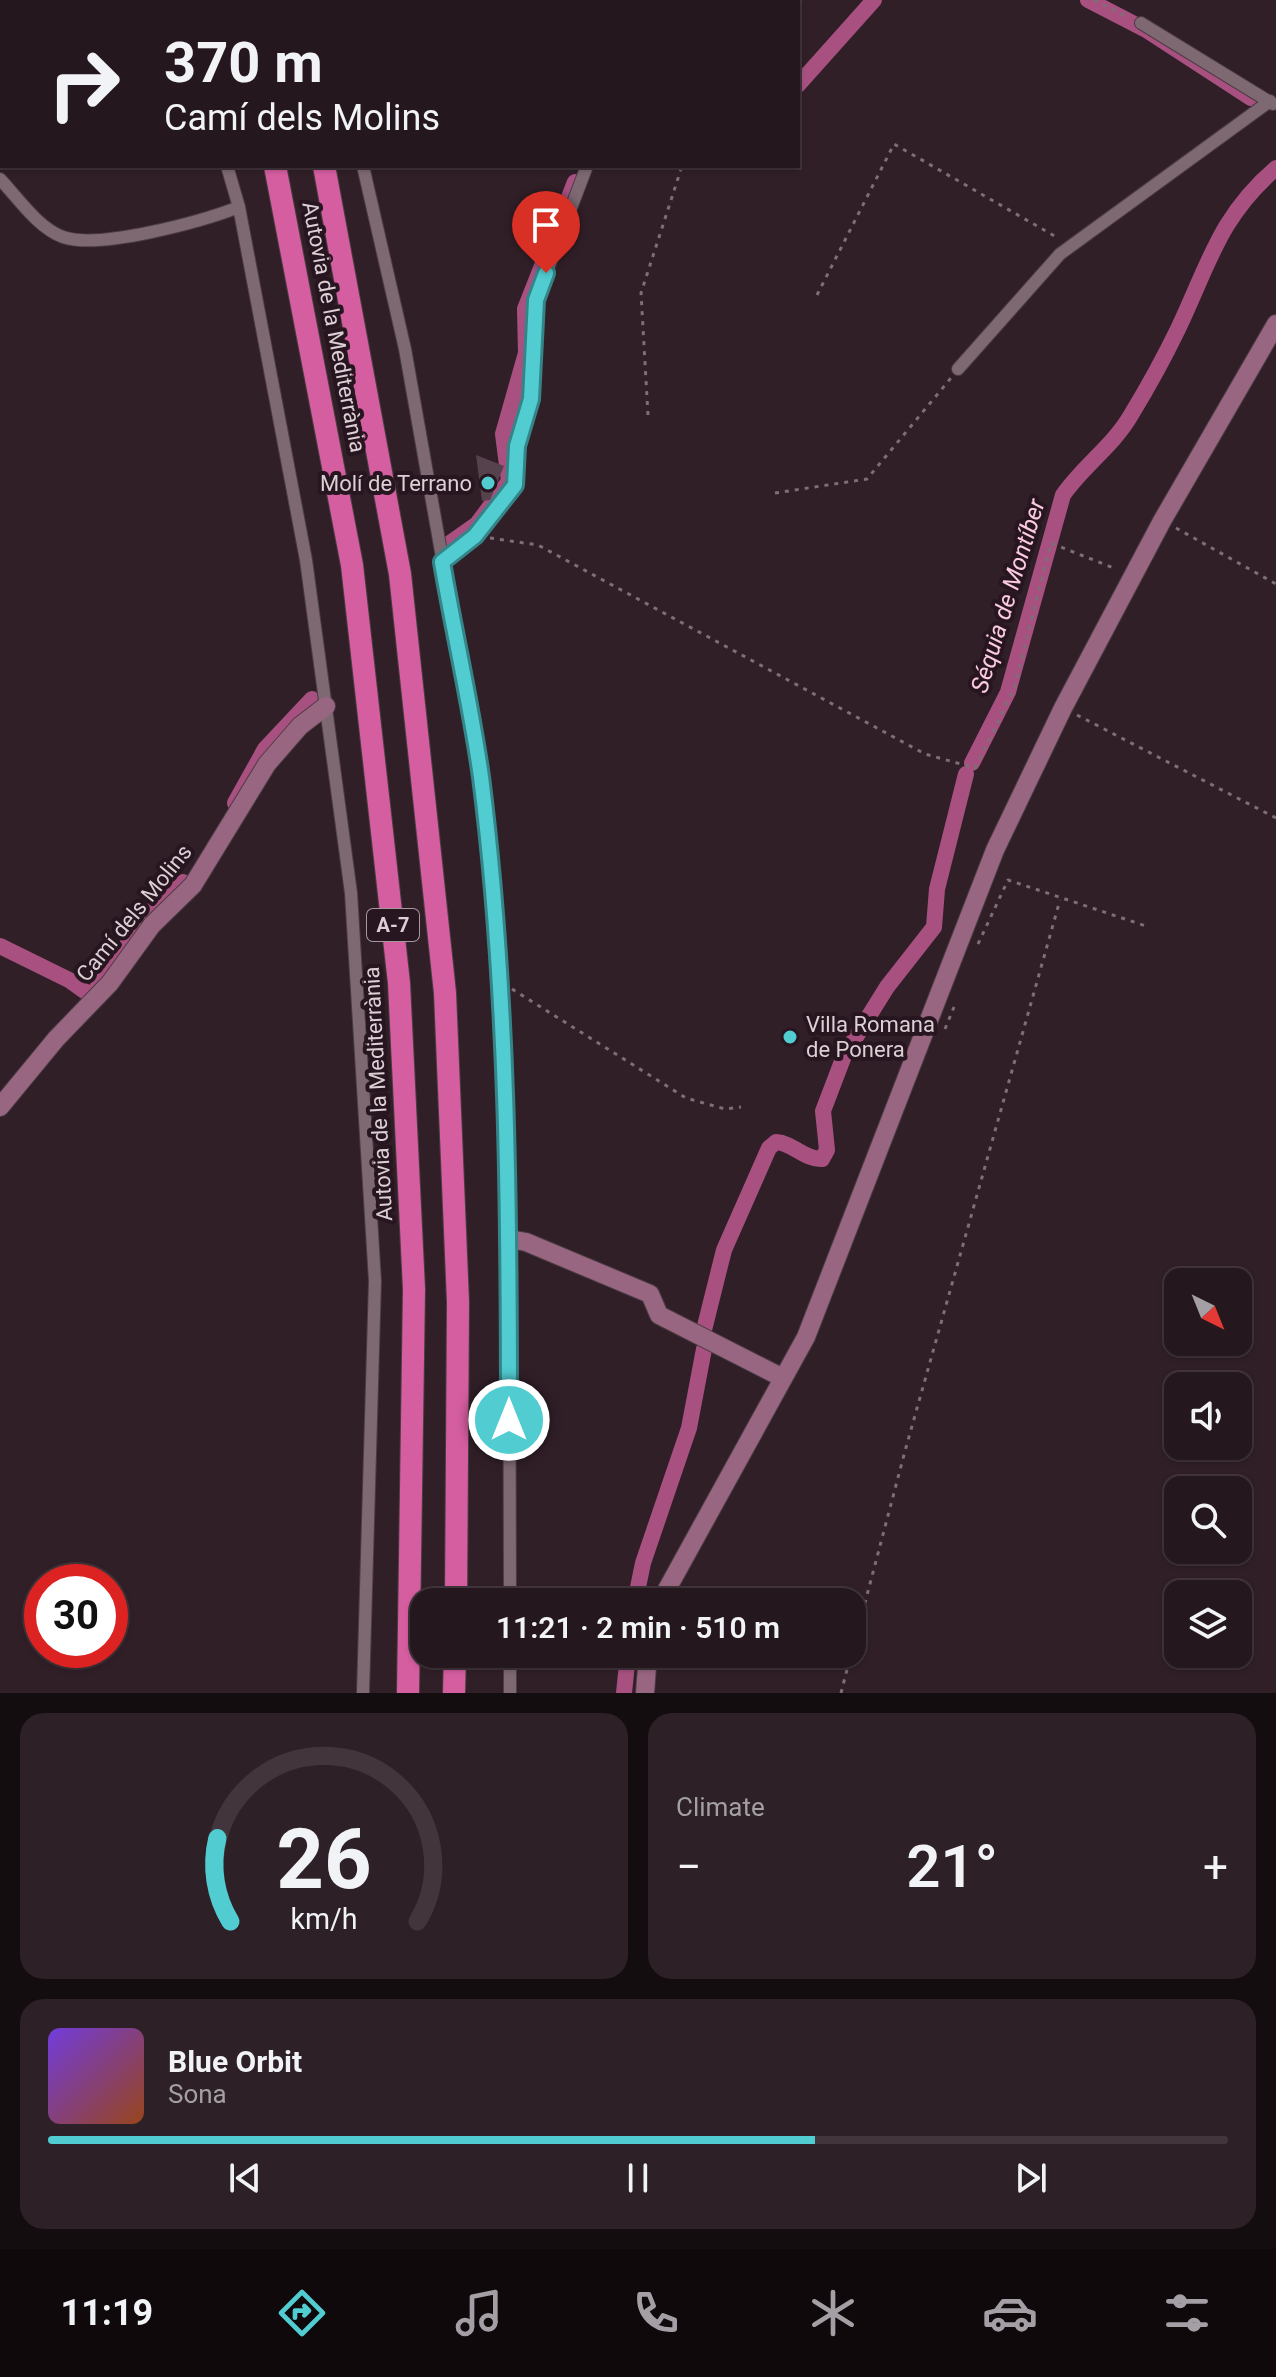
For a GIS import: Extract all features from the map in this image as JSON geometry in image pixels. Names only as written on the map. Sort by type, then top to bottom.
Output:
[{"type":"highway","name":"Autovia de la Mediterrània","points":[[275,168],[352,565],[399,983],[414,1289],[408,1693]]},
{"type":"highway","name":"Autovia de la Mediterrània","points":[[324,168],[400,574],[445,993],[458,1302],[456,1588]]},
{"type":"highway","points":[[454,1693],[455,1668]]},
{"type":"main road","points":[[668,1588],[783,1378],[822,1299],[995,850],[1063,708],[1162,521],[1276,324]]},
{"type":"main road","name":"Camí dels Molins","points":[[0,1107],[56,1039],[110,983],[152,925],[193,885],[267,764],[300,726],[326,706]]},
{"type":"main road","points":[[509,1239],[526,1242],[650,1294],[659,1315],[783,1378]]},
{"type":"main road","points":[[645,1693],[647,1668]]},
{"type":"street","points":[[958,369],[1060,254],[1273,103],[1141,23]]},
{"type":"street","points":[[228,168],[239,207],[306,560],[351,893],[375,1281],[363,1693]]},
{"type":"street","points":[[363,168],[405,349],[481,777],[498,981],[509,1239],[510,1588]]},
{"type":"street","points":[[442,562],[475,536],[515,485],[517,446],[531,399],[536,300],[586,168]]},
{"type":"street","points":[[0,179],[47,228],[76,240],[195,224],[239,207]]},
{"type":"street","points":[[510,1668],[510,1693]]},
{"type":"path","points":[[1094,0],[1141,23]]},
{"type":"path","points":[[817,295],[894,144],[1072,245]]},
{"type":"path","points":[[648,415],[641,293],[681,168]]},
{"type":"path","points":[[775,493],[867,479],[958,369]]},
{"type":"path","points":[[1162,521],[1276,584]]},
{"type":"path","points":[[475,536],[538,545],[925,754],[975,768],[1014,689],[1051,543],[1133,576]]},
{"type":"path","points":[[1063,708],[1276,818]]},
{"type":"path","points":[[975,949],[1008,880],[1060,900],[1146,926]]},
{"type":"path","points":[[866,1600],[913,1420],[1060,900]]},
{"type":"path","points":[[498,981],[686,1098],[725,1109],[741,1107]]},
{"type":"path","points":[[945,1029],[956,1001]]},
{"type":"path","points":[[841,1693],[848,1668]]},
{"type":"building","name":"Molí de Terrano","points":[[476,455],[504,466],[490,500],[482,501]]},
{"type":"waterway","points":[[800,83],[874,0]]},
{"type":"waterway","points":[[1088,0],[1148,31],[1251,98]]},
{"type":"waterway","name":"Séquia de Montíber","points":[[972,763],[1008,692],[1063,495],[1131,415],[1173,340],[1228,223],[1257,186],[1276,168]]},
{"type":"waterway","points":[[450,543],[477,524],[509,481],[503,434],[526,353],[525,309],[575,182]]},
{"type":"waterway","points":[[235,803],[265,749],[312,699]]},
{"type":"waterway","name":"Séquia de Montíber","points":[[704,1330],[724,1250],[769,1148],[776,1142],[782,1143],[810,1157],[822,1159],[827,1150],[823,1111],[844,1056],[887,987],[934,927],[937,889],[966,774]]},
{"type":"waterway","points":[[97,988],[149,913],[183,882]]},
{"type":"waterway","points":[[0,946],[69,980],[90,995]]},
{"type":"waterway","name":"Séquia de Montíber","points":[[638,1588],[643,1563],[689,1428],[704,1349]]},
{"type":"waterway","name":"Séquia de Montíber","points":[[624,1693],[627,1668]]},
{"type":"place","name":"Molí de Terrano","points":[[488,483]]},
{"type":"place","name":"Villa Romana de Ponera","points":[[790,1037]]},
{"type":"route","points":[[509,1420],[509,1229],[498,981],[481,777],[442,562],[475,536],[515,485],[517,446],[531,399],[536,300],[546,273]]}]
